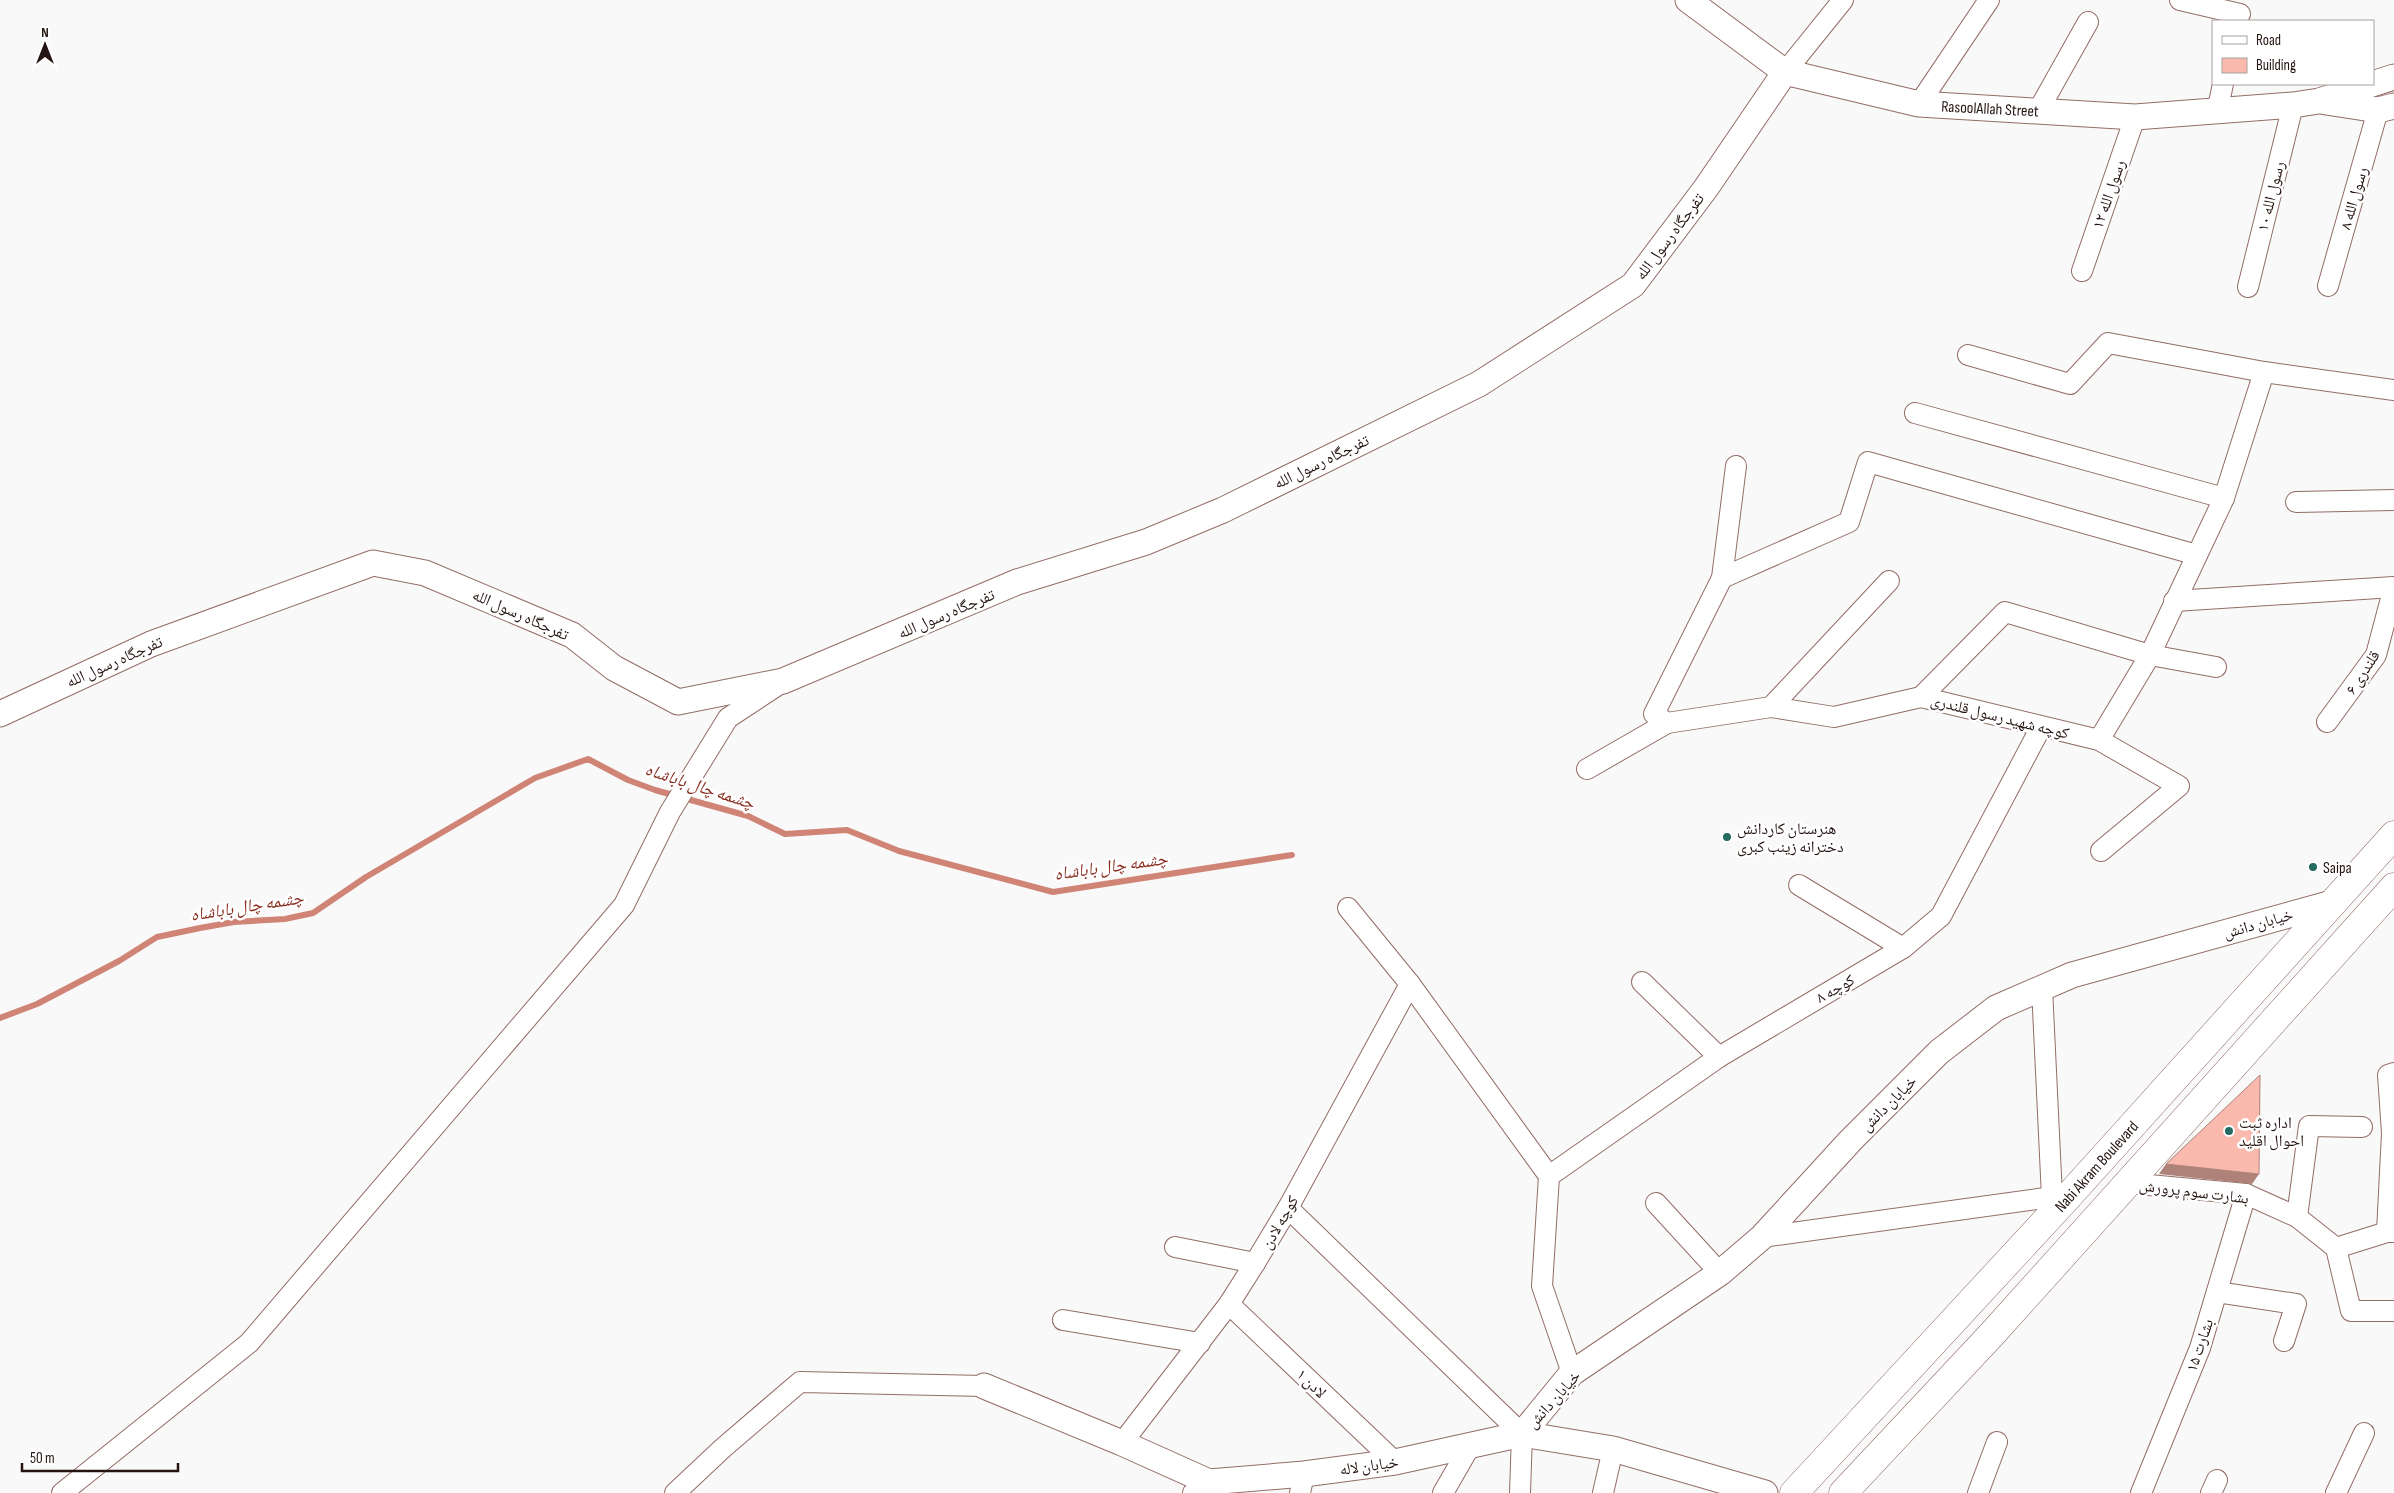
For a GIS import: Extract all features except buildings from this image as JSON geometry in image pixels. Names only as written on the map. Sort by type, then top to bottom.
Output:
[{"type":"main road","name":"Nabi Akram Boulevard","points":[[1794,1493],[1965,1309],[2059,1198],[2394,835]]},
{"type":"main road","name":"Nabi Akram Boulevard","points":[[1844,1493],[1993,1333],[2394,887]]},
{"type":"main road","points":[[1965,1309],[1993,1333]]},
{"type":"street","name":"RasoolAllah Street","points":[[1688,0],[1785,72],[1919,104],[2135,117],[2293,105],[2319,101],[2369,85]]},
{"type":"street","points":[[1785,72],[1843,0]]},
{"type":"street","points":[[1919,104],[1989,0]]},
{"type":"street","points":[[2180,0],[2240,12]]},
{"type":"street","points":[[2038,111],[2088,22]]},
{"type":"street","name":"تفرجگاه رسول الله","points":[[0,714],[151,644],[373,563],[425,573],[572,635],[614,668],[678,702],[783,681],[1017,582],[1146,542],[1223,510],[1479,384],[1632,285],[1706,188],[1785,72]]},
{"type":"street","name":"RasoolAllah Street","points":[[2374,83],[2394,77]]},
{"type":"street","points":[[2217,112],[2223,85]]},
{"type":"street","name":"RasoolAllah Street","points":[[2319,101],[2386,108]]},
{"type":"street","name":"رسول الله ۱۰","points":[[2248,287],[2293,105]]},
{"type":"street","name":"رسول الله ۸","points":[[2328,286],[2386,108]]},
{"type":"street","name":"رسول الله ۱۲","points":[[2082,271],[2135,117]]},
{"type":"street","points":[[1968,355],[2070,384],[2108,343],[2264,372],[2394,390]]},
{"type":"street","points":[[2099,740],[2150,655],[2224,498],[2264,372]]},
{"type":"street","points":[[1915,413],[2224,498]]},
{"type":"street","points":[[1722,578],[1849,522],[1868,462],[2196,555]]},
{"type":"street","points":[[1587,770],[1667,723],[1654,714],[1722,578],[1736,466]]},
{"type":"street","points":[[2296,502],[2394,500]]},
{"type":"street","points":[[1771,707],[1889,581]]},
{"type":"street","points":[[2174,602],[2394,587]]},
{"type":"street","name":"قلندری ۶","points":[[2327,722],[2376,655],[2394,587]]},
{"type":"street","points":[[1921,697],[2005,612],[2150,655],[2216,667]]},
{"type":"street","points":[[62,1493],[248,1343],[624,904],[670,812],[728,718],[783,681]]},
{"type":"street","name":"کوچه شهید رسول قلندری","points":[[1667,723],[1771,707],[1834,717],[1921,697],[2099,740],[2179,786],[2101,851]]},
{"type":"street","name":"کوچه ۸","points":[[1549,1176],[1719,1057],[1904,948],[1941,916],[2041,727]]},
{"type":"street","points":[[1799,885],[1904,948]]},
{"type":"street","name":"خیابان دانش","points":[[1522,1434],[1572,1373],[1720,1273],[1762,1237],[1851,1140],[1939,1052],[1996,1008],[2072,975],[2332,903]]},
{"type":"street","points":[[1348,908],[1410,984],[1549,1176],[1542,1286],[1572,1373]]},
{"type":"street","points":[[1642,982],[1719,1057]]},
{"type":"street","name":"کوچه لادن","points":[[1122,1443],[1229,1304],[1255,1263],[1288,1208],[1410,984]]},
{"type":"street","points":[[1762,1237],[2059,1198],[2042,988]]},
{"type":"street","points":[[2394,1073],[2388,1075],[2392,1133],[2390,1232],[2336,1248],[2351,1311],[2394,1311]]},
{"type":"street","points":[[2297,1217],[2309,1126],[2362,1127]]},
{"type":"street","name":"بشارت سوم پرورش","points":[[2127,1183],[2246,1194],[2297,1217],[2336,1248]]},
{"type":"street","name":"بشارت ۱۵","points":[[2141,1493],[2200,1348],[2246,1194]]},
{"type":"street","points":[[1656,1203],[1720,1273]]},
{"type":"street","points":[[1288,1208],[1522,1434],[1520,1493]]},
{"type":"street","points":[[1175,1247],[1255,1263]]},
{"type":"street","points":[[2217,1292],[2296,1304],[2284,1340]]},
{"type":"street","name":"لادن ۱","points":[[1229,1304],[1394,1462]]},
{"type":"street","points":[[1063,1320],[1200,1343]]},
{"type":"street","points":[[675,1493],[723,1448],[800,1382],[984,1386]]},
{"type":"street","name":"خیابان لاله","points":[[984,1386],[1122,1443],[1201,1487],[1301,1483],[1522,1434],[1613,1449],[1765,1493]]},
{"type":"street","points":[[2336,1493],[2364,1432]]},
{"type":"street","points":[[1978,1493],[1998,1442]]},
{"type":"street","points":[[1443,1493],[1470,1446]]},
{"type":"street","points":[[1603,1493],[1613,1449]]},
{"type":"waterway","name":"چشمه چال باباشاه","points":[[0,1018],[37,1004],[119,961],[157,937],[234,922],[285,919],[313,913],[366,877],[535,778],[588,759],[628,780],[655,790],[748,816],[785,834],[847,830],[899,851],[1053,892],[1292,855]]},
{"type":"place","name":"هنرستان کاردانش دخترانه زینب کبری","points":[[1727,837]]},
{"type":"place","name":"Saipa","points":[[2313,867]]},
{"type":"place","name":"اداره ثبت احوال اقلید","points":[[2229,1131]]}]
